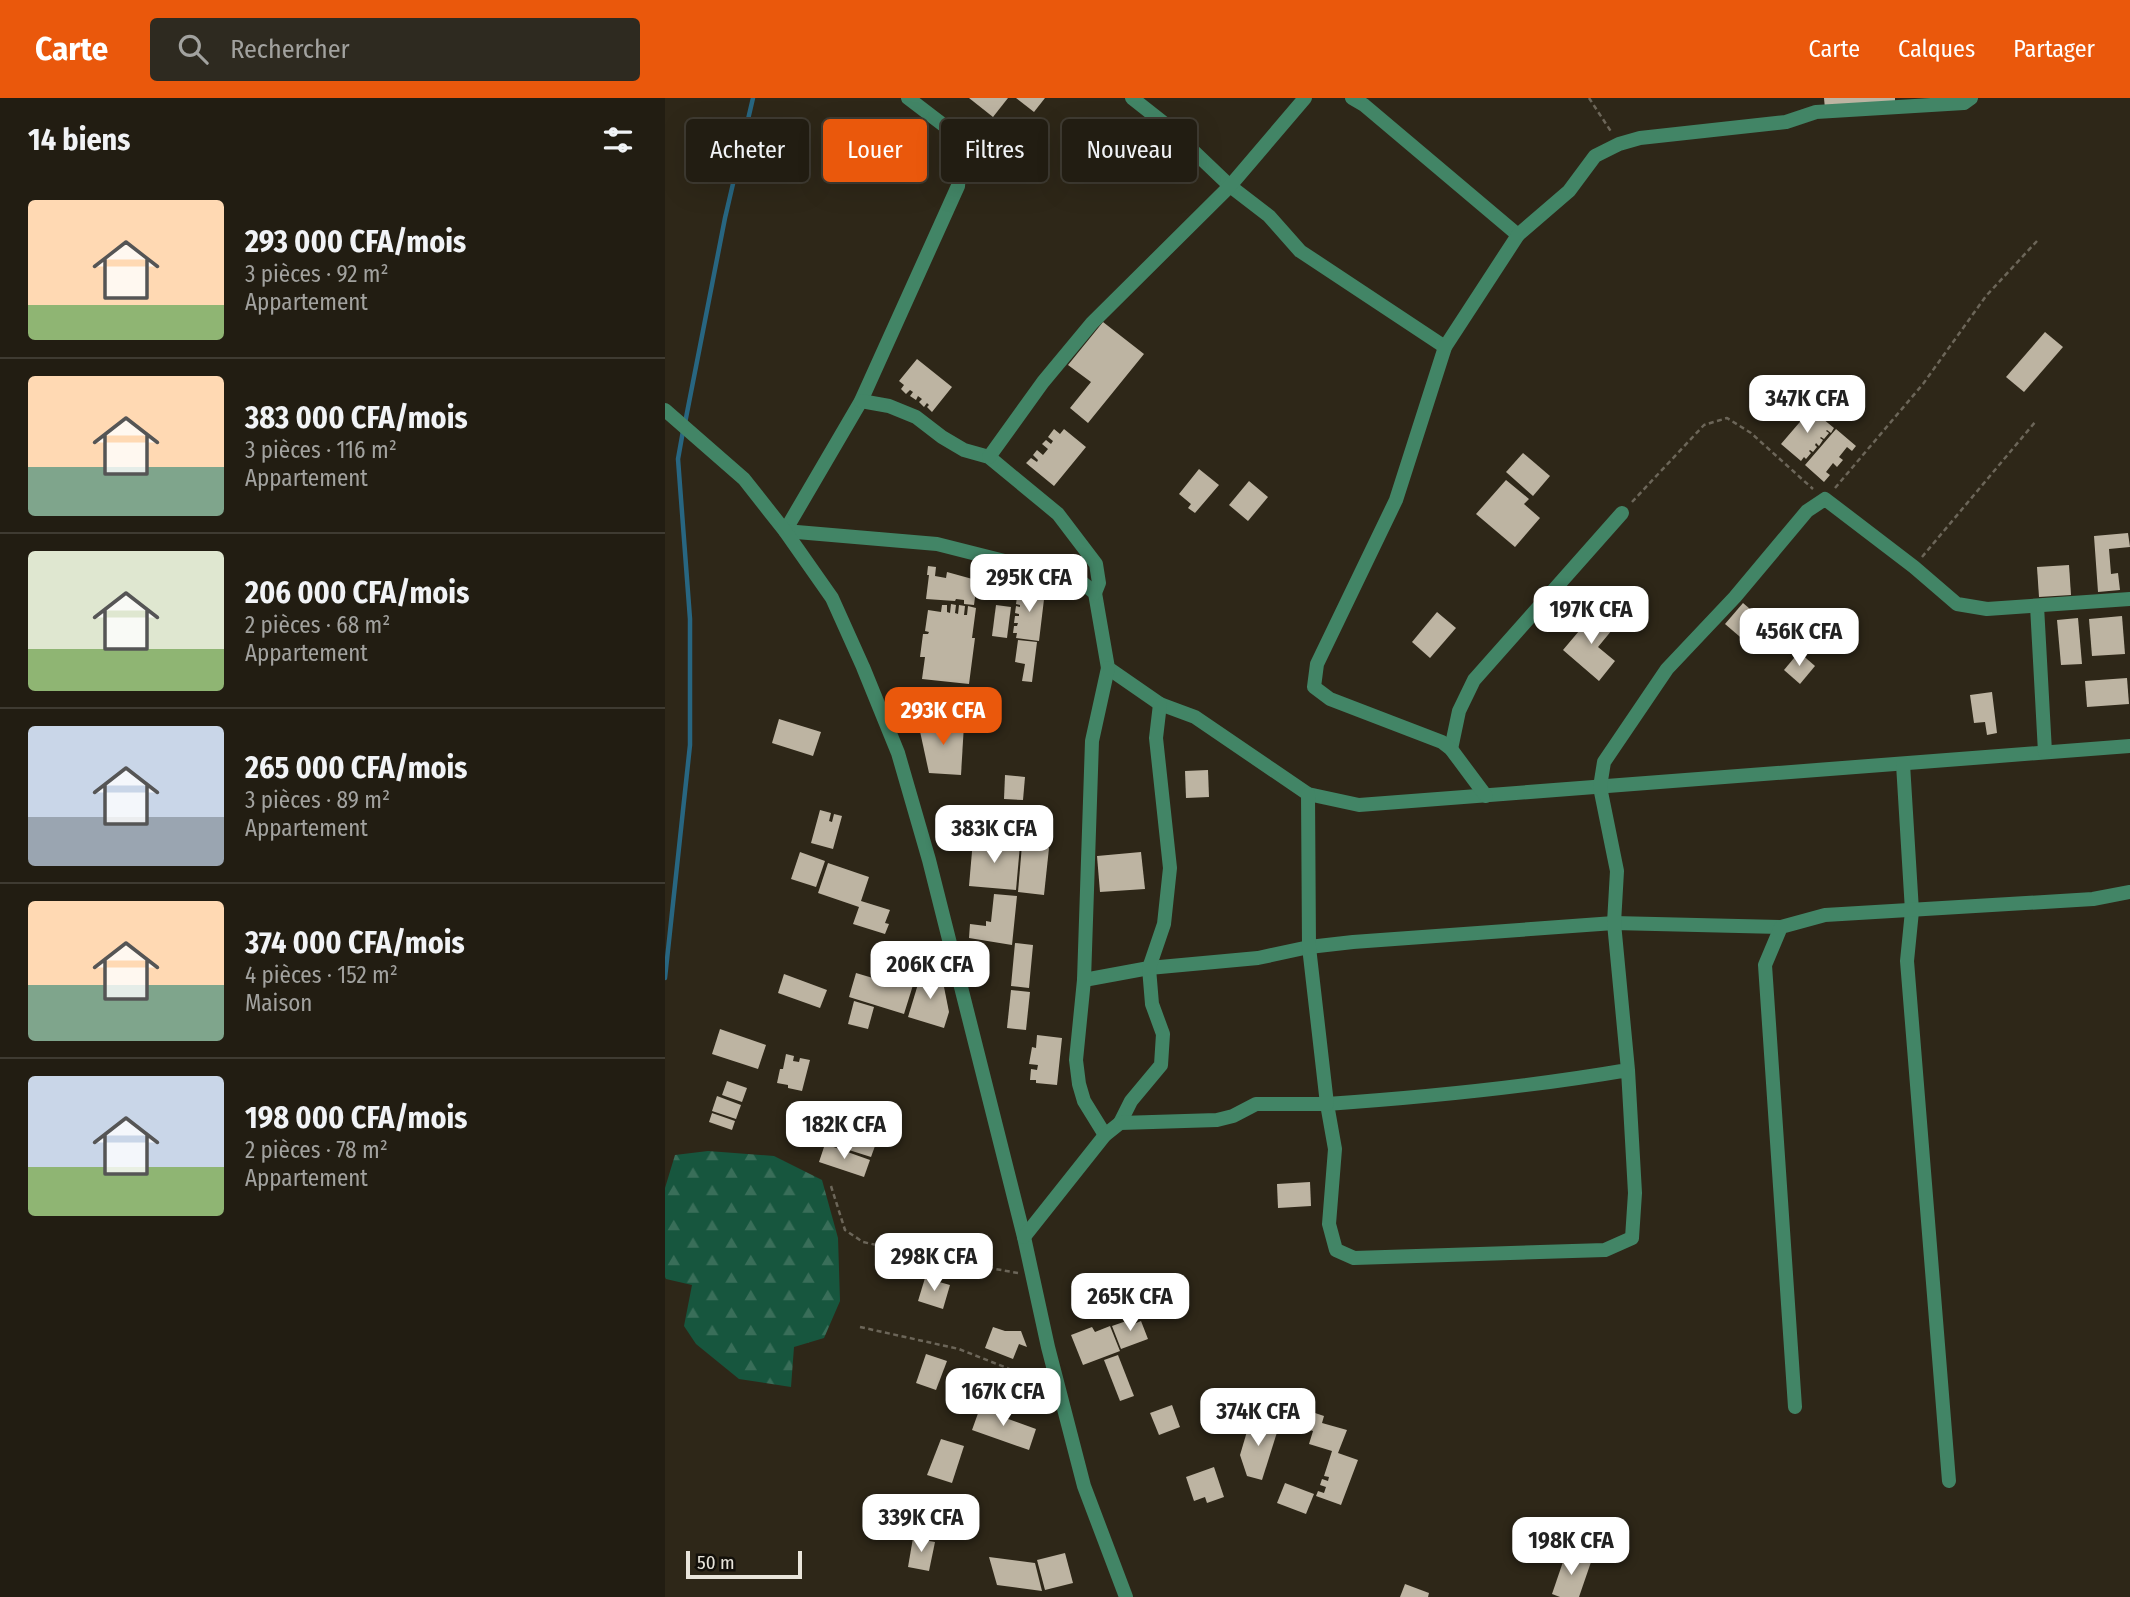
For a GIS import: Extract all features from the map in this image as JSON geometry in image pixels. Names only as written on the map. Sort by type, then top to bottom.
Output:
[{"type":"street","points":[[785,531],[861,401],[958,186],[961,153],[946,127],[908,98]]},
{"type":"street","points":[[1132,98],[1165,124],[1230,186],[1269,216],[1300,251],[1445,347]]},
{"type":"street","points":[[989,457],[1043,382],[1092,323],[1230,186],[1305,98]]},
{"type":"street","points":[[1352,98],[1364,105],[1518,235]]},
{"type":"street","points":[[1486,796],[1451,749],[1442,742],[1331,699],[1314,687],[1317,664],[1396,500],[1445,347],[1518,235],[1569,191],[1595,156],[1619,144],[1640,138],[1786,122],[1817,112],[1941,106],[1964,103],[1971,98]]},
{"type":"street","points":[[861,401],[889,406],[916,416],[942,437],[964,450],[989,457],[1058,514],[1096,564],[1099,583],[1095,593],[1108,668],[1092,741],[1084,980],[1076,1059],[1084,1101],[1105,1135]]},
{"type":"street","points":[[665,410],[744,479],[832,598],[898,753],[929,860],[1084,1486],[1126,1597]]},
{"type":"street","points":[[1308,794],[1309,947],[1327,1104],[1335,1149],[1329,1224],[1336,1250],[1355,1258],[1605,1250],[1632,1238],[1635,1193],[1628,1070],[1614,923],[1617,871],[1600,787],[1604,762],[1667,669],[1735,597],[1807,511],[1825,499],[1957,604],[1987,609],[2130,598]]},
{"type":"street","points":[[1451,749],[1459,711],[1474,681],[1622,513]]},
{"type":"street","points":[[785,531],[936,544],[1079,580],[1095,593]]},
{"type":"street","points":[[2038,607],[2045,752]]},
{"type":"street","points":[[1108,668],[1160,704],[1195,717],[1308,794],[1359,805],[2130,746]]},
{"type":"street","points":[[1024,1237],[1105,1135],[1120,1123],[1131,1101],[1161,1065],[1163,1034],[1151,1004],[1149,968],[1164,925],[1170,868],[1156,738],[1160,704]]},
{"type":"street","points":[[1903,764],[1912,911],[1907,961],[1949,1481]]},
{"type":"street","points":[[1084,980],[1149,968],[1258,958],[1309,947],[1614,923],[1781,928],[1825,915],[2093,899],[2130,892]]},
{"type":"street","points":[[1781,928],[1765,965],[1795,1407]]},
{"type":"street","points":[[1120,1123],[1217,1120],[1233,1116],[1256,1104],[1327,1104],[1391,1100],[1556,1083],[1628,1070]]},
{"type":"path","points":[[1589,98],[1619,144]]},
{"type":"path","points":[[1622,513],[1704,425],[1727,418],[1751,433],[1825,499],[1923,384],[1986,296],[2037,241]]},
{"type":"path","points":[[1914,568],[2036,421]]},
{"type":"path","points":[[831,1186],[845,1230],[863,1242],[1031,1275]]},
{"type":"path","points":[[860,1327],[959,1349],[1012,1370],[1062,1398]]},
{"type":"green space","points":[[708,1151],[774,1156],[822,1180],[838,1238],[840,1301],[824,1338],[794,1347],[791,1387],[739,1379],[696,1344],[684,1326],[692,1285],[665,1277],[665,1188],[675,1155]]},
{"type":"building","points":[[969,98],[1008,98],[993,117]]},
{"type":"building","points":[[1016,98],[1045,98],[1034,112]]},
{"type":"building","points":[[1824,98],[1895,98],[1895,105],[1825,109]]},
{"type":"building","points":[[1103,322],[1144,354],[1088,423],[1070,408],[1091,382],[1068,365]]},
{"type":"building","points":[[2045,332],[2063,347],[2024,392],[2006,377]]},
{"type":"building","points":[[917,359],[952,387],[932,412],[927,403],[924,407],[919,402],[922,399],[918,396],[916,400],[910,396],[913,392],[910,390],[906,394],[901,389],[904,385],[899,381]]},
{"type":"building","points":[[1811,409],[1834,428],[1831,433],[1826,431],[1829,433],[1824,439],[1820,438],[1823,440],[1819,446],[1816,443],[1817,447],[1813,452],[1810,450],[1811,453],[1801,461],[1781,444]]},
{"type":"building","points":[[1054,429],[1060,434],[1064,429],[1086,447],[1054,486],[1026,463],[1031,458],[1037,462],[1033,455],[1037,450],[1043,455],[1048,449],[1042,444],[1046,440],[1051,444],[1053,441],[1048,437]]},
{"type":"building","points":[[1836,429],[1856,446],[1852,451],[1847,447],[1839,457],[1843,460],[1837,467],[1833,463],[1826,472],[1830,475],[1824,482],[1805,465]]},
{"type":"building","points":[[1523,453],[1550,476],[1533,496],[1506,472]]},
{"type":"building","points":[[1199,469],[1219,485],[1195,513],[1188,508],[1191,504],[1179,494]]},
{"type":"building","points":[[1506,480],[1529,499],[1524,504],[1540,518],[1515,547],[1476,514]]},
{"type":"building","points":[[1249,481],[1268,497],[1248,521],[1229,505]]},
{"type":"building","points":[[2128,533],[2130,547],[2109,549],[2111,574],[2118,573],[2120,590],[2098,592],[2094,536]]},
{"type":"building","points":[[2069,565],[2071,595],[2039,597],[2037,567]]},
{"type":"building","points":[[928,566],[936,567],[935,576],[946,578],[947,572],[976,580],[974,605],[964,604],[964,600],[956,599],[926,599]]},
{"type":"building","points":[[997,582],[1009,584],[1007,597],[996,595]]},
{"type":"building","points":[[1018,587],[1045,591],[1039,641],[1016,638],[1017,633],[1013,633],[1014,626],[1018,623],[1014,623],[1015,616],[1019,616],[1015,613],[1016,606],[1020,607],[1016,604],[1017,597],[1021,597],[1021,594],[1017,593]]},
{"type":"building","points":[[1743,603],[1778,633],[1760,654],[1725,624]]},
{"type":"building","points":[[951,604],[956,605],[955,613],[958,614],[959,605],[965,606],[964,615],[967,615],[968,606],[976,608],[969,684],[922,679],[925,657],[920,657],[923,634],[929,632],[925,631],[928,610],[941,612],[942,605],[947,605],[947,612],[950,613]]},
{"type":"building","points":[[996,605],[1011,607],[1007,638],[992,636]]},
{"type":"building","points":[[1590,611],[1612,630],[1598,647],[1615,661],[1599,681],[1563,650],[1579,631],[1576,628]]},
{"type":"building","points":[[1437,612],[1456,628],[1430,658],[1412,642]]},
{"type":"building","points":[[2122,616],[2125,654],[2092,656],[2089,619]]},
{"type":"building","points":[[2078,618],[2082,664],[2061,665],[2057,620]]},
{"type":"building","points":[[1018,640],[1037,642],[1032,682],[1022,681],[1025,664],[1015,662]]},
{"type":"building","points":[[1799,652],[1815,666],[1800,684],[1784,670]]},
{"type":"building","points":[[2127,678],[2129,704],[2087,707],[2085,681]]},
{"type":"building","points":[[1992,692],[1997,733],[1987,735],[1985,722],[1974,723],[1970,695]]},
{"type":"building","points":[[779,719],[821,732],[813,756],[772,743]]},
{"type":"building","points":[[918,722],[964,724],[961,775],[929,773]]},
{"type":"building","points":[[1208,770],[1209,797],[1186,798],[1185,771]]},
{"type":"building","points":[[1005,775],[1025,777],[1023,800],[1004,799]]},
{"type":"building","points":[[820,810],[831,813],[829,821],[832,822],[834,814],[842,816],[833,849],[811,843]]},
{"type":"building","points":[[973,840],[1020,845],[1016,890],[969,886]]},
{"type":"building","points":[[1022,845],[1049,848],[1044,895],[1018,892]]},
{"type":"building","points":[[800,852],[825,861],[816,887],[791,879]]},
{"type":"building","points":[[1141,852],[1145,889],[1100,892],[1097,856]]},
{"type":"building","points":[[828,863],[869,877],[861,901],[890,910],[885,923],[889,924],[885,934],[853,924],[859,907],[818,893]]},
{"type":"building","points":[[994,894],[1017,896],[1012,945],[969,938],[970,924],[986,926],[986,921],[991,922]]},
{"type":"building","points":[[1015,943],[1033,945],[1029,988],[1011,986]]},
{"type":"building","points":[[890,960],[918,969],[904,1014],[849,997],[856,973],[883,981]]},
{"type":"building","points":[[922,971],[942,977],[949,1012],[944,1028],[908,1017]]},
{"type":"building","points":[[784,974],[827,990],[820,1008],[778,993]]},
{"type":"building","points":[[1011,990],[1030,992],[1026,1030],[1007,1028]]},
{"type":"building","points":[[854,1001],[874,1007],[868,1029],[848,1024]]},
{"type":"building","points":[[720,1029],[766,1045],[758,1069],[712,1054]]},
{"type":"building","points":[[1037,1035],[1062,1038],[1057,1085],[1030,1080],[1031,1069],[1037,1070],[1038,1065],[1029,1064],[1032,1047],[1036,1048]]},
{"type":"building","points":[[786,1054],[794,1056],[793,1061],[799,1062],[800,1058],[810,1060],[802,1091],[777,1083]]},
{"type":"building","points":[[727,1081],[747,1088],[742,1102],[722,1095]]},
{"type":"building","points":[[717,1096],[741,1105],[736,1119],[712,1111]]},
{"type":"building","points":[[712,1113],[735,1121],[732,1130],[709,1122]]},
{"type":"building","points":[[835,1120],[879,1135],[871,1157],[827,1143]]},
{"type":"building","points":[[825,1144],[870,1160],[864,1177],[819,1162]]},
{"type":"building","points":[[1310,1182],[1311,1206],[1278,1208],[1277,1184]]},
{"type":"building","points":[[925,1278],[950,1285],[943,1309],[918,1301]]},
{"type":"building","points":[[1132,1319],[1134,1324],[1141,1321],[1148,1339],[1121,1349],[1112,1326]]},
{"type":"building","points":[[1110,1326],[1120,1351],[1083,1365],[1071,1335],[1092,1327],[1095,1332]]},
{"type":"building","points":[[993,1327],[1005,1331],[1021,1331],[1027,1347],[1019,1344],[1013,1359],[985,1348]]},
{"type":"building","points":[[926,1354],[947,1361],[936,1390],[916,1383]]},
{"type":"building","points":[[1118,1355],[1134,1396],[1120,1401],[1104,1360]]},
{"type":"building","points":[[969,1368],[989,1375],[979,1405],[958,1398]]},
{"type":"building","points":[[981,1405],[1001,1412],[1000,1416],[1036,1429],[1029,1450],[972,1430]]},
{"type":"building","points":[[1172,1405],[1180,1427],[1159,1435],[1150,1413]]},
{"type":"building","points":[[1312,1412],[1324,1416],[1322,1423],[1347,1430],[1338,1453],[1358,1460],[1341,1505],[1316,1496],[1318,1491],[1324,1493],[1326,1487],[1320,1485],[1322,1479],[1328,1481],[1329,1477],[1324,1476],[1332,1451],[1309,1444],[1313,1431],[1306,1429]]},
{"type":"building","points":[[1251,1418],[1279,1426],[1262,1480],[1247,1476],[1240,1455]]},
{"type":"building","points":[[941,1439],[964,1446],[952,1483],[927,1475]]},
{"type":"building","points":[[1214,1467],[1224,1497],[1207,1503],[1205,1497],[1194,1501],[1186,1477]]},
{"type":"building","points":[[1285,1483],[1314,1494],[1306,1514],[1277,1503]]},
{"type":"building","points":[[913,1538],[935,1542],[929,1571],[908,1567]]},
{"type":"building","points":[[1065,1553],[1073,1583],[1045,1590],[1037,1560]]},
{"type":"building","points":[[1566,1553],[1591,1562],[1579,1597],[1552,1594]]},
{"type":"building","points":[[989,1557],[1035,1563],[1042,1591],[997,1585]]},
{"type":"building","points":[[1405,1584],[1429,1593],[1428,1597],[1400,1597]]},
{"type":"waterway","points":[[685,423],[725,218],[753,98]]},
{"type":"waterway","points":[[665,978],[690,745],[690,619],[678,459],[683,431]]}]
